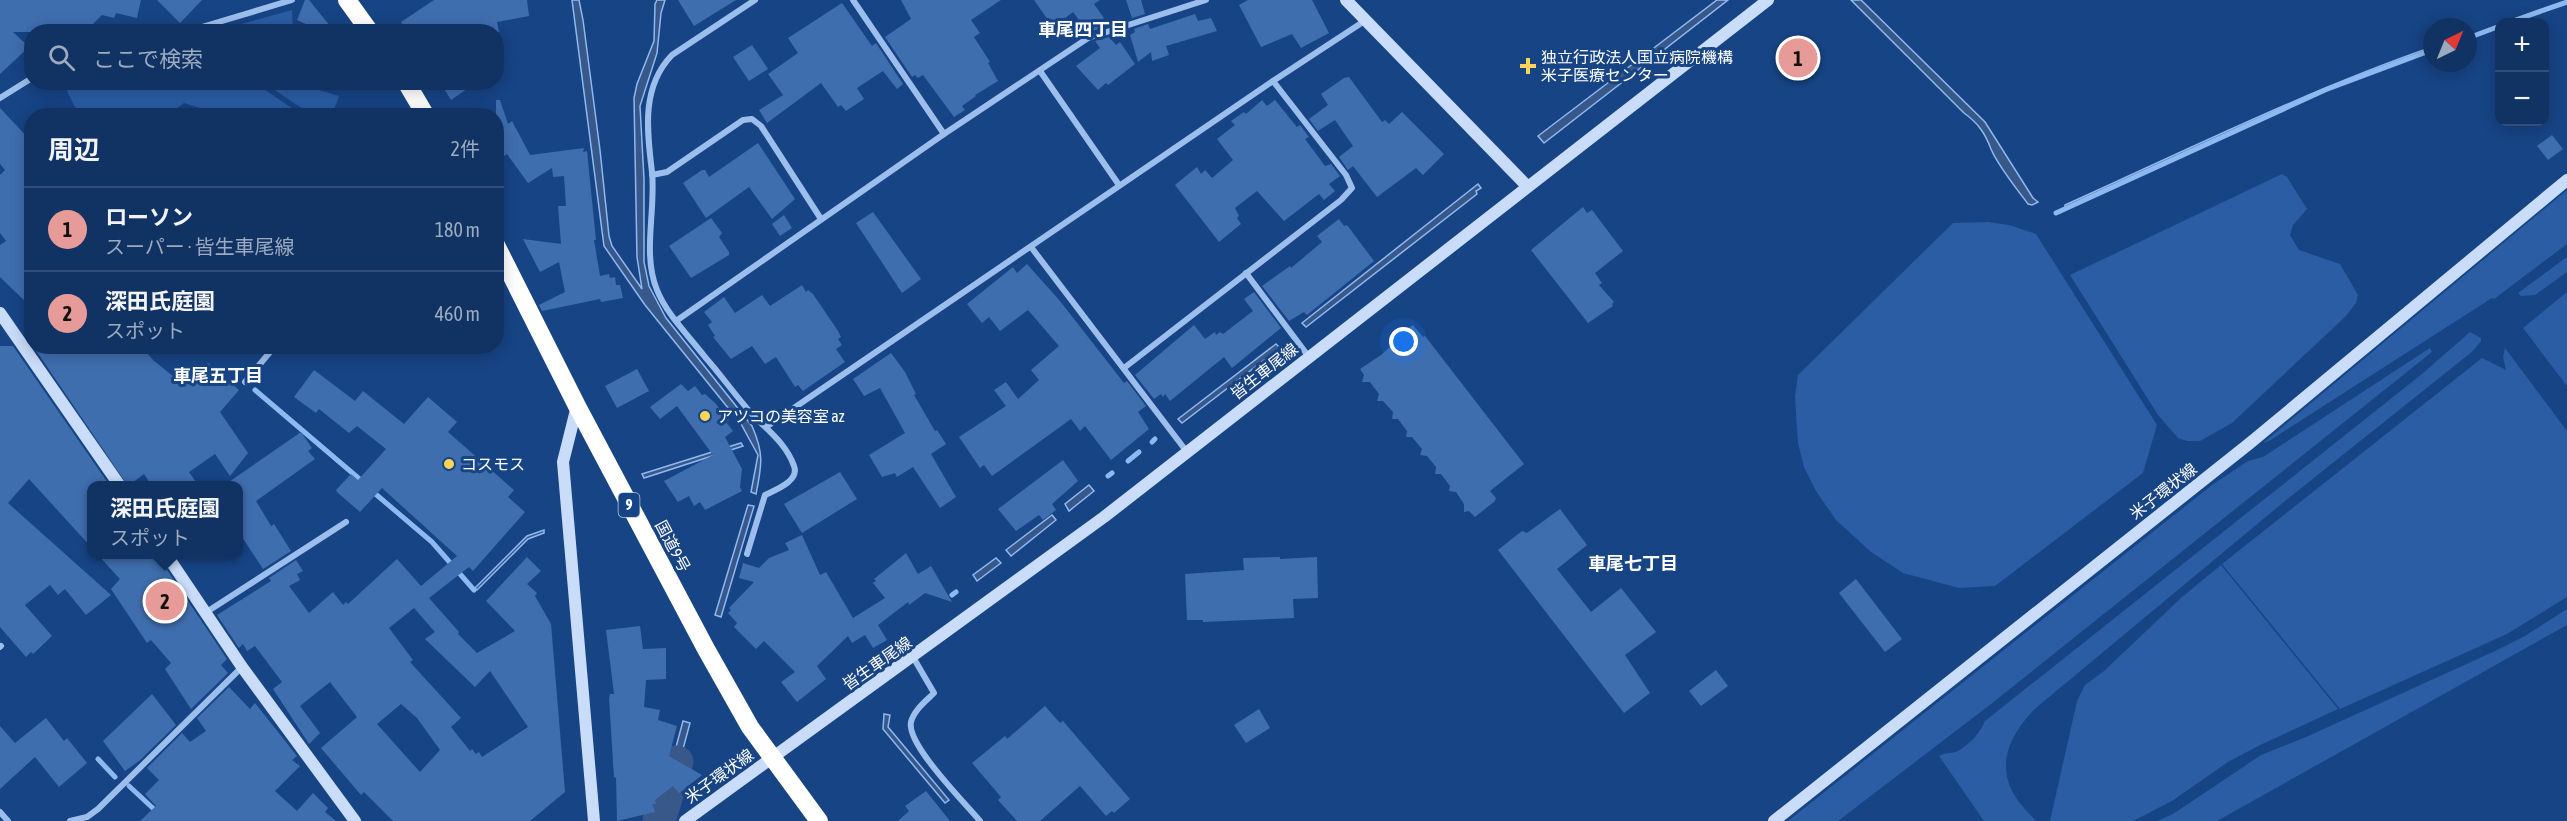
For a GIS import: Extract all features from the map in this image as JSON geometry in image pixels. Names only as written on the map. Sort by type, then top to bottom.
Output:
[{"type":"highway","points":[[347,0],[364,24]]},
{"type":"highway","points":[[411,90],[421,108]]},
{"type":"highway","name":"国道9号","points":[[504,261],[577,406],[706,650],[750,727],[819,821]]},
{"type":"main road","points":[[1346,0],[1527,186]]},
{"type":"main road","name":"皆生車尾線","points":[[772,758],[1104,517],[1768,0]]},
{"type":"main road","name":"米子環状線","points":[[1774,821],[2250,442],[2567,180]]},
{"type":"main road","points":[[0,312],[24,347]]},
{"type":"main road","points":[[29,354],[117,481]]},
{"type":"main road","points":[[577,406],[563,462],[594,821]]},
{"type":"main road","points":[[169,559],[242,667],[355,821]]},
{"type":"main road","name":"米子環状線","points":[[685,821],[772,758]]},
{"type":"street","points":[[212,24],[292,0]]},
{"type":"street","points":[[747,554],[765,495],[789,481],[795,471],[780,439],[752,414],[676,321],[657,290],[651,264],[652,175],[648,106],[657,74],[672,55],[755,0]]},
{"type":"street","points":[[853,0],[944,134]]},
{"type":"street","points":[[676,321],[944,134],[1088,38],[1206,0]]},
{"type":"street","points":[[766,427],[1119,185],[1366,20]]},
{"type":"street","points":[[1040,71],[1119,185]]},
{"type":"street","points":[[1124,368],[1341,200],[1352,188],[1346,175],[1273,81]]},
{"type":"street","points":[[0,98],[24,83]]},
{"type":"street","points":[[652,175],[667,172],[743,120],[752,119],[757,121],[767,135],[821,219]]},
{"type":"street","points":[[1031,247],[1187,452]]},
{"type":"street","points":[[1246,273],[1309,357]]},
{"type":"street","points":[[245,382],[268,354]]},
{"type":"street","points":[[205,613],[346,522]]},
{"type":"street","points":[[913,657],[934,693],[914,715],[910,729],[925,756],[980,821]]},
{"type":"street","points":[[70,821],[87,817],[98,809],[242,667]]},
{"type":"street","points":[[0,812],[8,821]]},
{"type":"shaded area","points":[[572,0],[579,0],[583,20],[609,236],[612,246],[642,289],[637,257],[634,98],[637,84],[654,41],[655,4],[657,0],[665,0],[661,13],[657,53],[640,106],[644,179],[644,262],[649,286],[666,318],[752,426],[759,444],[761,459],[756,494],[751,492],[758,455],[741,424],[645,305],[604,246]]},
{"type":"shaded area","points":[[1717,0],[1728,0],[1544,143],[1538,136]]},
{"type":"shaded area","points":[[1851,0],[1861,0],[1985,122],[2033,198],[2038,202],[2028,204],[1998,163],[1977,125]]},
{"type":"shaded area","points":[[292,10],[293,24],[241,24]]},
{"type":"shaded area","points":[[2423,50],[2423,52],[2247,124],[2065,208],[2065,205],[2202,142],[2385,64]]},
{"type":"shaded area","points":[[66,90],[265,90],[292,108],[200,108],[184,103],[177,108],[76,108]]},
{"type":"shaded area","points":[[274,90],[319,90],[339,96],[335,108],[302,108]]},
{"type":"shaded area","points":[[2282,174],[2287,177],[2307,209],[2293,225],[2290,235],[2299,250],[2340,264],[2358,295],[2356,303],[2345,317],[2232,423],[2200,441],[2178,438],[2158,415],[2070,275]]},
{"type":"shaded area","points":[[1478,184],[1481,188],[1476,191],[1477,194],[1306,327],[1302,323]]},
{"type":"shaded area","points":[[2567,190],[2567,244],[2494,299],[2492,298],[2263,443]]},
{"type":"shaded area","points":[[1988,222],[2009,225],[2036,234],[2157,425],[2143,473],[1995,586],[1959,588],[1903,573],[1871,552],[1836,520],[1816,491],[1804,467],[1798,443],[1795,396],[1798,375],[1953,223]]},
{"type":"shaded area","points":[[2567,257],[2567,272],[2535,295],[2521,296],[2518,293]]},
{"type":"shaded area","points":[[2567,292],[2567,386],[2523,328]]},
{"type":"shaded area","points":[[2470,332],[2481,338],[2473,351],[2285,501],[2028,716],[2009,748],[2006,771],[2015,796],[2036,821],[1984,821],[1939,756],[1956,752],[1967,745],[1985,721],[2422,374]]},
{"type":"shaded area","points":[[1276,344],[1280,348],[1182,423],[1178,419]]},
{"type":"shaded area","points":[[2430,348],[2432,352],[1991,704],[1838,821],[1788,821],[2212,485],[2248,461],[2263,457]]},
{"type":"shaded area","points":[[2505,348],[2567,431],[2567,597],[2507,634],[2340,709],[2222,564],[2482,358],[2506,370],[2503,357]]},
{"type":"shaded area","points":[[741,443],[743,446],[644,478],[642,474]]},
{"type":"shaded area","points":[[1089,485],[1094,491],[1069,511],[1065,504]]},
{"type":"shaded area","points":[[748,505],[754,506],[721,617],[715,615]]},
{"type":"shaded area","points":[[1052,515],[1056,520],[1011,556],[1006,550]]},
{"type":"shaded area","points":[[544,530],[544,533],[528,539],[477,590],[475,588],[527,536]]},
{"type":"shaded area","points":[[996,558],[1001,563],[977,581],[973,575]]},
{"type":"shaded area","points":[[2221,565],[2338,709],[2228,762],[2172,801],[2133,821],[2050,821],[2077,701],[2085,685],[2104,671],[2182,597]]},
{"type":"shaded area","points":[[2567,609],[2567,625],[2217,821],[2157,821],[2173,814],[2261,755],[2306,737],[2495,651],[2525,636]]},
{"type":"shaded area","points":[[884,714],[890,715],[888,727],[949,800],[945,803],[883,729]]},
{"type":"shaded area","points":[[683,721],[690,723],[669,801],[660,807]]},
{"type":"building","points":[[0,0],[141,0],[137,18],[116,13],[114,18],[102,15],[93,24],[24,24],[24,32],[13,32],[24,42],[24,52],[0,74]]},
{"type":"building","points":[[157,0],[202,0],[180,23]]},
{"type":"building","points":[[305,0],[309,0],[328,24],[306,24],[297,20]]},
{"type":"building","points":[[434,0],[527,0],[529,16],[497,22],[497,24],[402,24],[401,22]]},
{"type":"building","points":[[678,0],[736,0],[694,26]]},
{"type":"building","points":[[901,0],[1001,0],[971,20],[980,33],[974,37],[990,62],[988,63],[998,81],[975,95],[962,106],[965,110],[954,117],[923,75],[918,78],[915,75],[912,77],[885,37],[911,19]]},
{"type":"building","points":[[1034,0],[1100,0],[1094,4],[1104,18],[1098,22],[1103,28],[1088,32],[1073,12],[1053,27]]},
{"type":"building","points":[[1126,0],[1141,0],[1145,14],[1132,18]]},
{"type":"building","points":[[1248,0],[1312,0],[1329,33],[1301,48],[1292,34],[1261,47],[1239,5]]},
{"type":"building","points":[[842,3],[872,46],[876,43],[903,84],[897,89],[883,71],[857,88],[864,99],[846,111],[841,105],[838,107],[821,83],[767,123],[759,110],[783,95],[768,74],[798,53],[788,38]]},
{"type":"building","points":[[1195,14],[1198,21],[1211,18],[1217,31],[1166,46],[1169,55],[1152,61],[1151,52],[1138,62],[1130,35],[1135,32],[1134,29],[1148,24],[1150,29]]},
{"type":"building","points":[[1109,37],[1116,45],[1120,42],[1135,64],[1098,90],[1076,66],[1100,48],[1095,41]]},
{"type":"building","points":[[752,45],[768,69],[749,81],[733,57]]},
{"type":"building","points":[[1349,77],[1382,122],[1385,120],[1389,124],[1402,112],[1444,154],[1423,175],[1416,168],[1377,197],[1353,166],[1348,170],[1339,157],[1353,146],[1335,120],[1318,131],[1309,119],[1328,105],[1321,94]]},
{"type":"building","points":[[445,90],[465,90],[451,100]]},
{"type":"building","points":[[496,100],[500,100],[503,108],[496,108]]},
{"type":"building","points":[[1262,100],[1267,106],[1275,100],[1297,127],[1300,125],[1309,137],[1305,139],[1325,166],[1331,164],[1340,176],[1329,184],[1335,191],[1324,200],[1319,194],[1284,221],[1257,191],[1235,208],[1241,224],[1219,242],[1175,185],[1197,167],[1201,174],[1205,170],[1212,178],[1233,160],[1217,139],[1235,125],[1231,121],[1244,112],[1246,114]]},
{"type":"building","points":[[0,108],[24,134],[24,300],[0,277],[0,245],[6,241],[0,233],[0,175],[5,170],[0,164]]},
{"type":"building","points":[[504,112],[508,124],[512,121],[530,155],[584,148],[583,152],[587,151],[596,240],[594,240],[600,276],[609,274],[610,278],[615,277],[616,285],[620,285],[623,298],[601,302],[600,299],[542,311],[539,305],[565,292],[559,262],[540,272],[523,239],[561,244],[558,206],[566,206],[564,176],[553,177],[552,168],[528,183],[507,154],[504,156]]},
{"type":"building","points":[[2552,135],[2563,149],[2548,160],[2537,146]]},
{"type":"building","points":[[758,143],[795,199],[772,219],[749,187],[706,218],[683,183],[702,170],[705,170],[709,177]]},
{"type":"building","points":[[1583,207],[1587,213],[1592,210],[1623,251],[1595,273],[1602,283],[1599,285],[1614,302],[1613,306],[1588,323],[1531,250]]},
{"type":"building","points":[[873,212],[921,279],[902,293],[856,223]]},
{"type":"building","points":[[784,215],[792,228],[780,236],[772,224]]},
{"type":"building","points":[[711,218],[722,233],[719,237],[729,255],[691,278],[669,246]]},
{"type":"building","points":[[1339,219],[1344,226],[1347,225],[1374,261],[1307,315],[1304,312],[1289,321],[1262,286],[1290,266],[1291,268],[1322,242],[1317,236]]},
{"type":"building","points":[[1027,264],[1060,301],[1124,383],[1127,381],[1146,406],[1138,412],[1149,429],[1111,460],[1085,426],[1080,431],[1071,419],[992,476],[984,465],[980,468],[959,437],[1006,406],[994,390],[1006,382],[1018,399],[1039,380],[1031,370],[1059,346],[1028,310],[1000,331],[989,317],[982,323],[967,304],[1013,267],[1017,273]]},
{"type":"building","points":[[802,285],[806,292],[808,290],[813,294],[838,331],[841,337],[838,339],[842,345],[836,349],[845,362],[803,391],[798,385],[795,387],[776,357],[765,364],[752,346],[731,359],[713,337],[715,336],[708,325],[712,322],[704,312],[724,297],[735,313],[762,295],[770,306]]},
{"type":"building","points":[[1254,292],[1281,328],[1232,368],[1224,357],[1170,401],[1165,394],[1163,397],[1161,394],[1154,399],[1135,375],[1194,325],[1205,339],[1215,332],[1216,335],[1220,332],[1223,334],[1253,311],[1244,299]]},
{"type":"building","points":[[1413,325],[1423,337],[1425,336],[1524,464],[1490,491],[1496,498],[1495,501],[1475,517],[1469,511],[1464,512],[1464,504],[1456,492],[1449,491],[1450,486],[1441,474],[1435,474],[1436,467],[1427,456],[1420,455],[1422,449],[1412,437],[1406,437],[1407,431],[1398,419],[1392,419],[1393,412],[1383,401],[1377,401],[1379,394],[1370,382],[1362,382],[1364,375],[1360,369],[1381,355],[1402,336],[1400,334]]},
{"type":"building","points":[[0,346],[13,346],[107,481],[87,481],[87,543],[29,479],[8,503],[111,595],[86,615],[65,589],[58,595],[50,585],[25,605],[52,636],[33,654],[31,652],[26,657],[0,627]]},
{"type":"building","points":[[891,353],[905,372],[916,394],[914,395],[935,431],[937,430],[946,444],[931,454],[956,497],[940,508],[913,467],[897,477],[895,473],[882,477],[869,455],[905,433],[880,388],[864,396],[853,379]]},
{"type":"building","points":[[38,354],[148,354],[179,381],[194,364],[203,372],[208,363],[239,390],[220,412],[248,453],[230,476],[215,454],[189,472],[195,481],[149,481],[144,474],[135,481],[125,481]]},
{"type":"building","points":[[637,369],[649,391],[617,408],[605,386]]},
{"type":"building","points":[[314,370],[355,401],[363,391],[404,424],[428,397],[457,422],[448,432],[514,490],[508,497],[525,512],[473,571],[469,567],[429,598],[459,632],[458,634],[477,653],[515,631],[486,601],[527,557],[541,571],[527,584],[537,593],[535,596],[551,624],[565,792],[530,821],[393,821],[364,792],[361,795],[321,748],[357,717],[330,682],[300,706],[320,733],[309,744],[273,689],[282,682],[255,646],[247,651],[243,644],[239,648],[217,615],[271,581],[269,578],[296,560],[303,571],[297,574],[300,580],[289,586],[309,613],[333,592],[343,605],[346,602],[348,604],[397,559],[421,586],[457,556],[382,488],[360,512],[338,493],[336,490],[351,474],[358,480],[386,449],[357,426],[349,433],[319,409],[316,413],[294,397]],"holes":[[[414,608],[435,632],[425,639],[475,687],[490,671],[528,727],[482,757],[479,752],[476,754],[472,749],[470,751],[451,727],[461,718],[410,662],[413,660],[389,628]],[[401,704],[417,718],[440,750],[420,772],[377,724]]]},
{"type":"building","points":[[681,384],[688,391],[695,386],[702,395],[705,394],[715,403],[729,420],[726,422],[733,431],[725,437],[742,469],[740,487],[742,491],[705,510],[700,502],[694,506],[689,496],[678,502],[664,481],[713,455],[677,406],[660,419],[650,407]]},
{"type":"building","points":[[301,432],[312,448],[308,451],[315,459],[256,501],[271,526],[274,524],[291,551],[263,569],[243,539],[243,481],[230,481]]},
{"type":"building","points":[[1063,460],[1078,481],[1052,504],[1056,510],[1043,520],[1039,515],[1016,531],[998,509]]},
{"type":"building","points":[[840,472],[857,499],[802,533],[784,504]]},
{"type":"building","points":[[1560,509],[1587,545],[1557,569],[1591,612],[1621,588],[1656,632],[1625,655],[1650,693],[1624,713],[1498,550],[1522,531],[1527,533]]},
{"type":"building","points":[[802,535],[820,575],[826,572],[853,618],[885,598],[873,583],[876,581],[874,579],[906,553],[918,574],[931,566],[952,602],[925,593],[909,605],[908,602],[878,625],[887,640],[873,648],[865,635],[852,643],[848,636],[817,666],[826,679],[797,702],[781,682],[795,672],[764,641],[756,649],[734,627],[737,623],[728,613],[731,610],[729,608],[754,582],[739,578],[743,563],[759,568],[769,558],[789,550],[785,543]]},
{"type":"building","points":[[1280,557],[1280,559],[1317,557],[1318,598],[1293,599],[1294,618],[1203,622],[1203,620],[1187,620],[1185,574],[1244,570],[1243,558]]},
{"type":"building","points":[[102,559],[160,559],[227,659],[221,665],[228,673],[191,709],[165,669],[171,663],[151,640],[147,643],[111,589],[120,579]]},
{"type":"building","points":[[1856,579],[1902,639],[1885,652],[1839,593]]},
{"type":"building","points":[[640,626],[643,649],[666,648],[666,679],[646,680],[644,707],[660,710],[658,720],[677,726],[669,756],[702,775],[679,793],[673,786],[655,800],[656,804],[652,804],[655,812],[617,821],[616,777],[614,778],[609,698],[610,694],[614,694],[606,630]]},
{"type":"building","points":[[1716,670],[1728,686],[1701,706],[1689,691]]},
{"type":"building","points":[[229,687],[250,709],[255,703],[297,756],[292,760],[300,766],[275,791],[297,811],[313,793],[328,808],[325,812],[336,821],[140,821],[156,806],[145,794],[159,780],[147,768],[182,733],[190,742],[206,731],[197,718]]},
{"type":"building","points":[[152,694],[176,725],[139,761],[125,771],[103,741]]},
{"type":"building","points":[[1045,706],[1060,723],[1063,721],[1130,799],[1114,813],[1112,811],[1106,816],[1080,786],[1040,821],[1017,821],[998,800],[1001,797],[972,763],[1005,736],[1007,739]]},
{"type":"building","points":[[1259,709],[1270,728],[1246,743],[1234,725]]},
{"type":"building","points":[[46,718],[64,741],[67,738],[87,763],[59,787],[35,757],[0,789],[0,726],[15,743]]},
{"type":"building","points":[[926,791],[950,821],[898,821],[909,811],[905,806]]},
{"type":"waterway","points":[[2521,18],[2567,2]]},
{"type":"waterway","points":[[2477,35],[2495,28]]},
{"type":"waterway","points":[[2056,213],[2325,90],[2423,53]]},
{"type":"waterway","points":[[255,390],[363,482]]},
{"type":"waterway","points":[[1152,442],[1155,439]]},
{"type":"waterway","points":[[1128,461],[1139,452]]},
{"type":"waterway","points":[[1108,476],[1112,473]]},
{"type":"waterway","points":[[372,491],[432,542],[474,590]]},
{"type":"waterway","points":[[952,595],[956,592]]},
{"type":"waterway","points":[[98,759],[115,777]]},
{"type":"waterway","points":[[659,821],[677,762]]},
{"type":"waterway","points":[[129,786],[157,812]]},
{"type":"place","name":"ローソン","points":[[1798,58]]},
{"type":"place","name":"独立行政法人国立病院機構 米子医療センター","points":[[1528,66]]},
{"type":"place","name":"アツコの美容室 az","points":[[705,416]]},
{"type":"place","name":"コスモス","points":[[449,464]]},
{"type":"place","name":"深田氏庭園","points":[[165,601]]},
{"type":"district","name":"車尾四丁目","points":[[1083,30]]},
{"type":"district","name":"車尾五丁目","points":[[218,376]]},
{"type":"district","name":"車尾七丁目","points":[[1633,564]]}]
